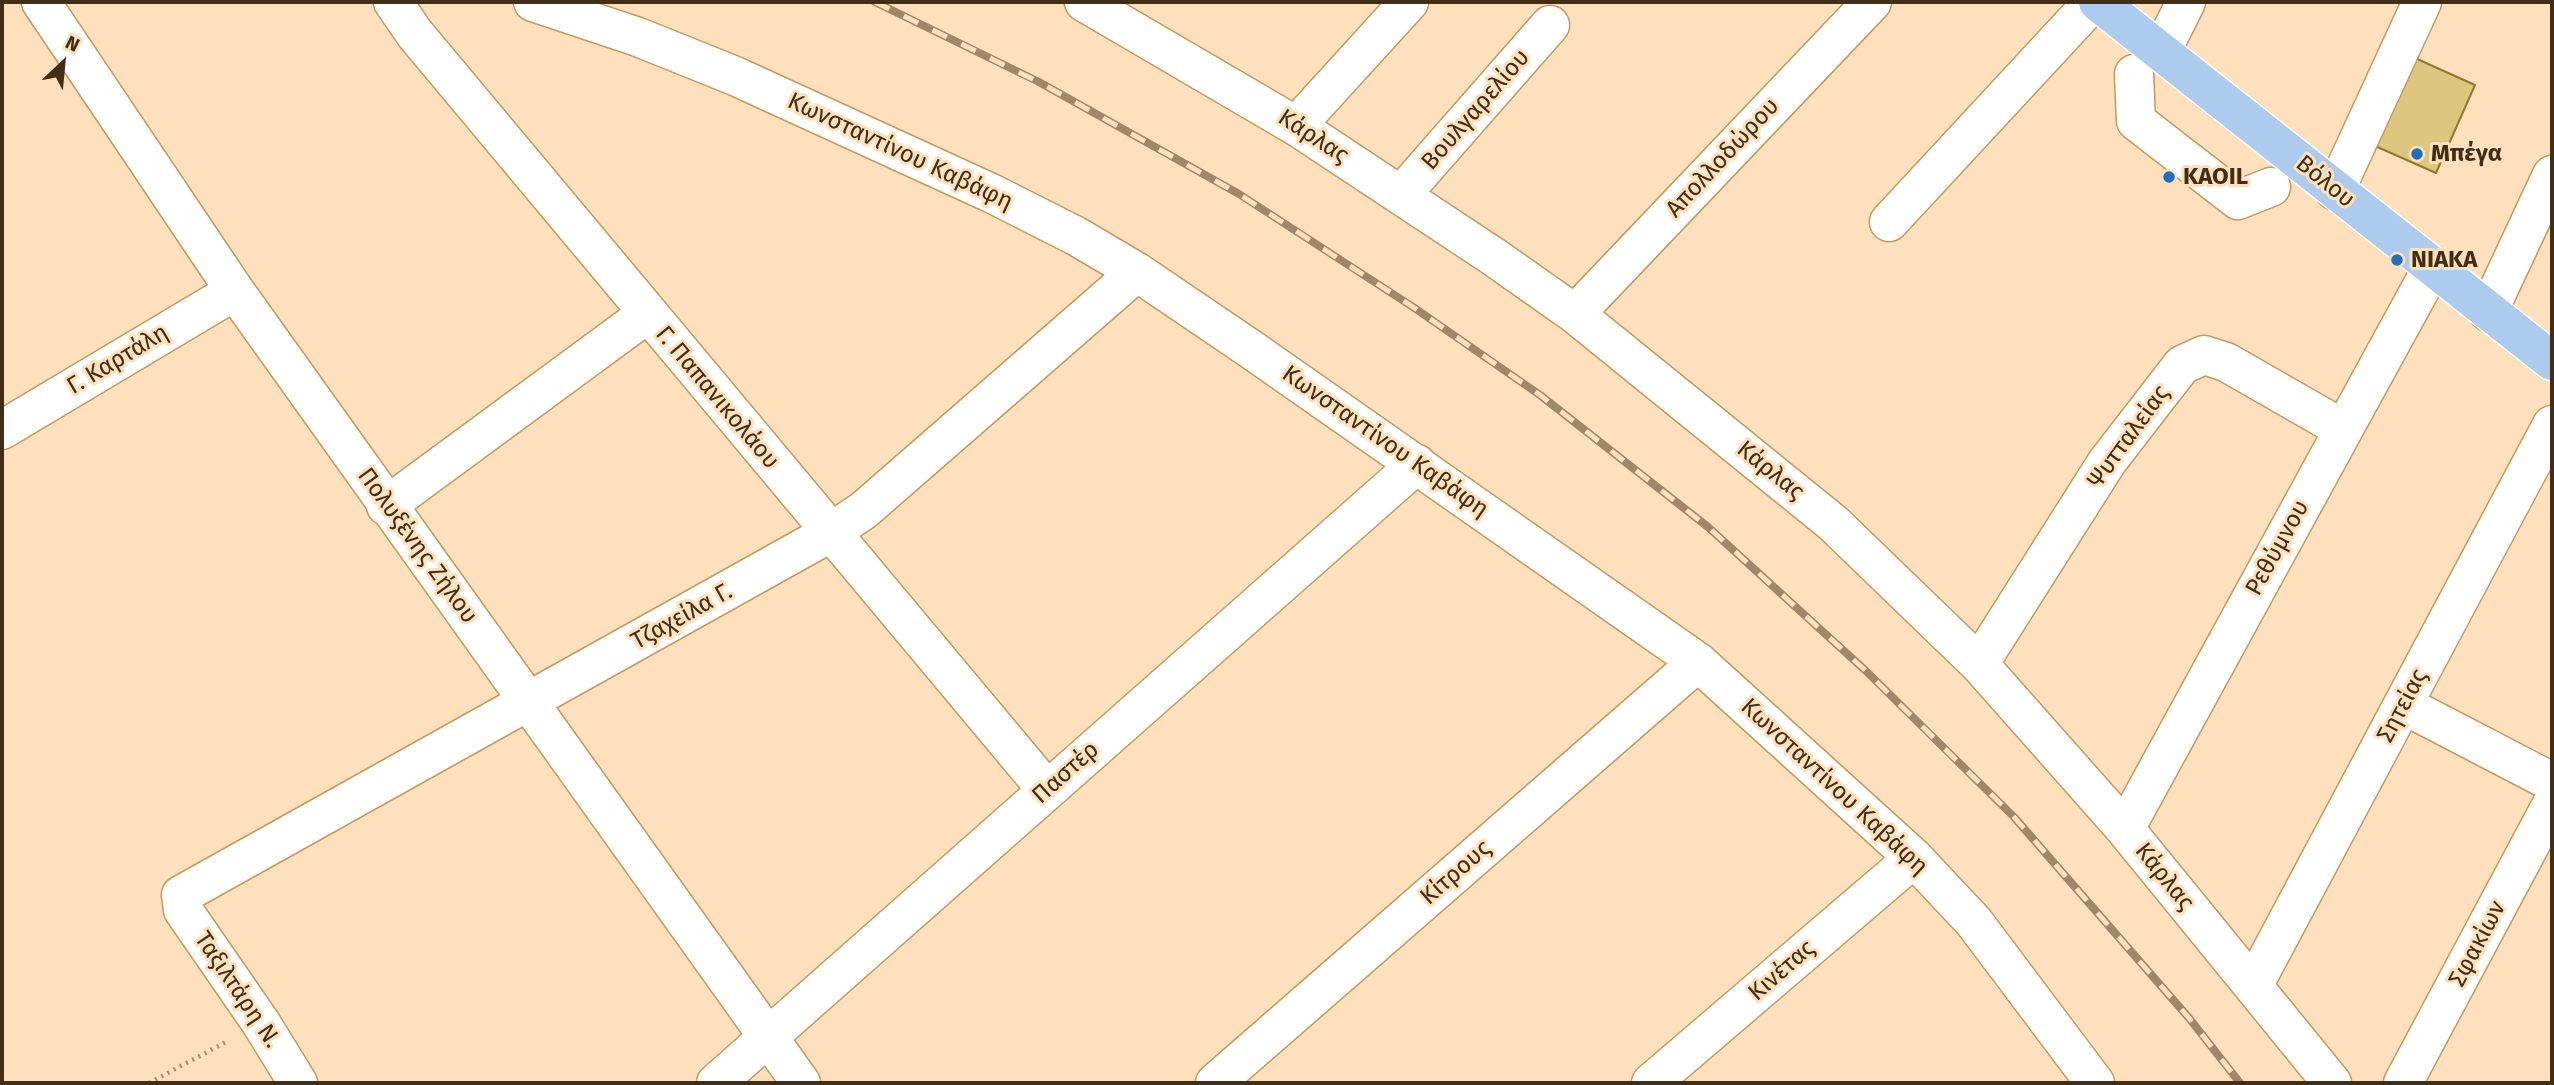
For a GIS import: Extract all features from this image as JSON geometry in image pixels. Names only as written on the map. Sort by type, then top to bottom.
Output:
[{"type":"main road","name":"Βόλου","points":[[2096,2],[2147,63],[2335,191],[2552,362]]},
{"type":"street","name":"Πολυξένης Ζήλου","points":[[41,2],[235,291],[386,506],[531,701],[802,1083]]},
{"type":"street","name":"Γ. Παπανικολάου","points":[[393,2],[415,34],[647,314],[1047,790]]},
{"type":"street","name":"Κωνσταντίνου Καβάφη","points":[[533,2],[638,37],[832,118],[1028,212],[1137,272],[1417,464],[1698,662],[1914,858],[1974,922],[2089,1081]]},
{"type":"street","name":"Κάρλας","points":[[1084,2],[1129,11],[1575,314],[1833,523],[1979,664],[2125,829],[2332,1083]]},
{"type":"street","points":[[1296,126],[1409,2]]},
{"type":"street","name":"Απολλοδώρου","points":[[1575,314],[1872,2]]},
{"type":"street","points":[[1889,222],[2096,2]]},
{"type":"street","points":[[2186,2],[2147,63],[2136,121],[2238,201],[2271,187]]},
{"type":"street","points":[[2335,191],[2422,2]]},
{"type":"street","name":"Βουλγαρελίου","points":[[1401,195],[1550,25]]},
{"type":"street","points":[[2488,312],[2552,175]]},
{"type":"street","name":"Ρεθύμνου","points":[[2125,829],[2432,268]]},
{"type":"street","name":"Τζαχείλα Γ.","points":[[181,895],[830,533],[864,510],[1137,272]]},
{"type":"street","name":"Γ. Καρτάλη","points":[[2,430],[235,291]]},
{"type":"street","points":[[386,506],[647,314]]},
{"type":"street","name":"Ψυτταλείας","points":[[1979,664],[2108,461],[2182,365],[2204,355],[2226,362],[2343,429]]},
{"type":"street","name":"Σητείας","points":[[2253,986],[2552,425]]},
{"type":"street","name":"Παστέρ","points":[[716,1083],[1417,464]]},
{"type":"street","name":"Κίτρους","points":[[1215,1083],[1698,662]]},
{"type":"street","points":[[2404,705],[2552,782]]},
{"type":"street","name":"Σφακίων","points":[[2403,1083],[2552,804]]},
{"type":"street","name":"Κινέτας","points":[[1651,1083],[1914,858]]},
{"type":"street","name":"Ταξιλτάρη Ν.","points":[[181,895],[183,910],[298,1083]]},
{"type":"path","points":[[149,1083],[261,1024]]},
{"type":"building","points":[[2406,54],[2475,85],[2436,173],[2366,142]]},
{"type":"railway","points":[[875,2],[1039,82],[1239,194],[1413,307],[1540,395],[1708,527],[1866,671],[2014,817],[2189,1018],[2240,1083]]},
{"type":"place","name":"Μπέγα","points":[[2417,154]]},
{"type":"place","name":"KAOIL","points":[[2169,177]]},
{"type":"place","name":"ΝΙΑΚΑ","points":[[2397,260]]}]
